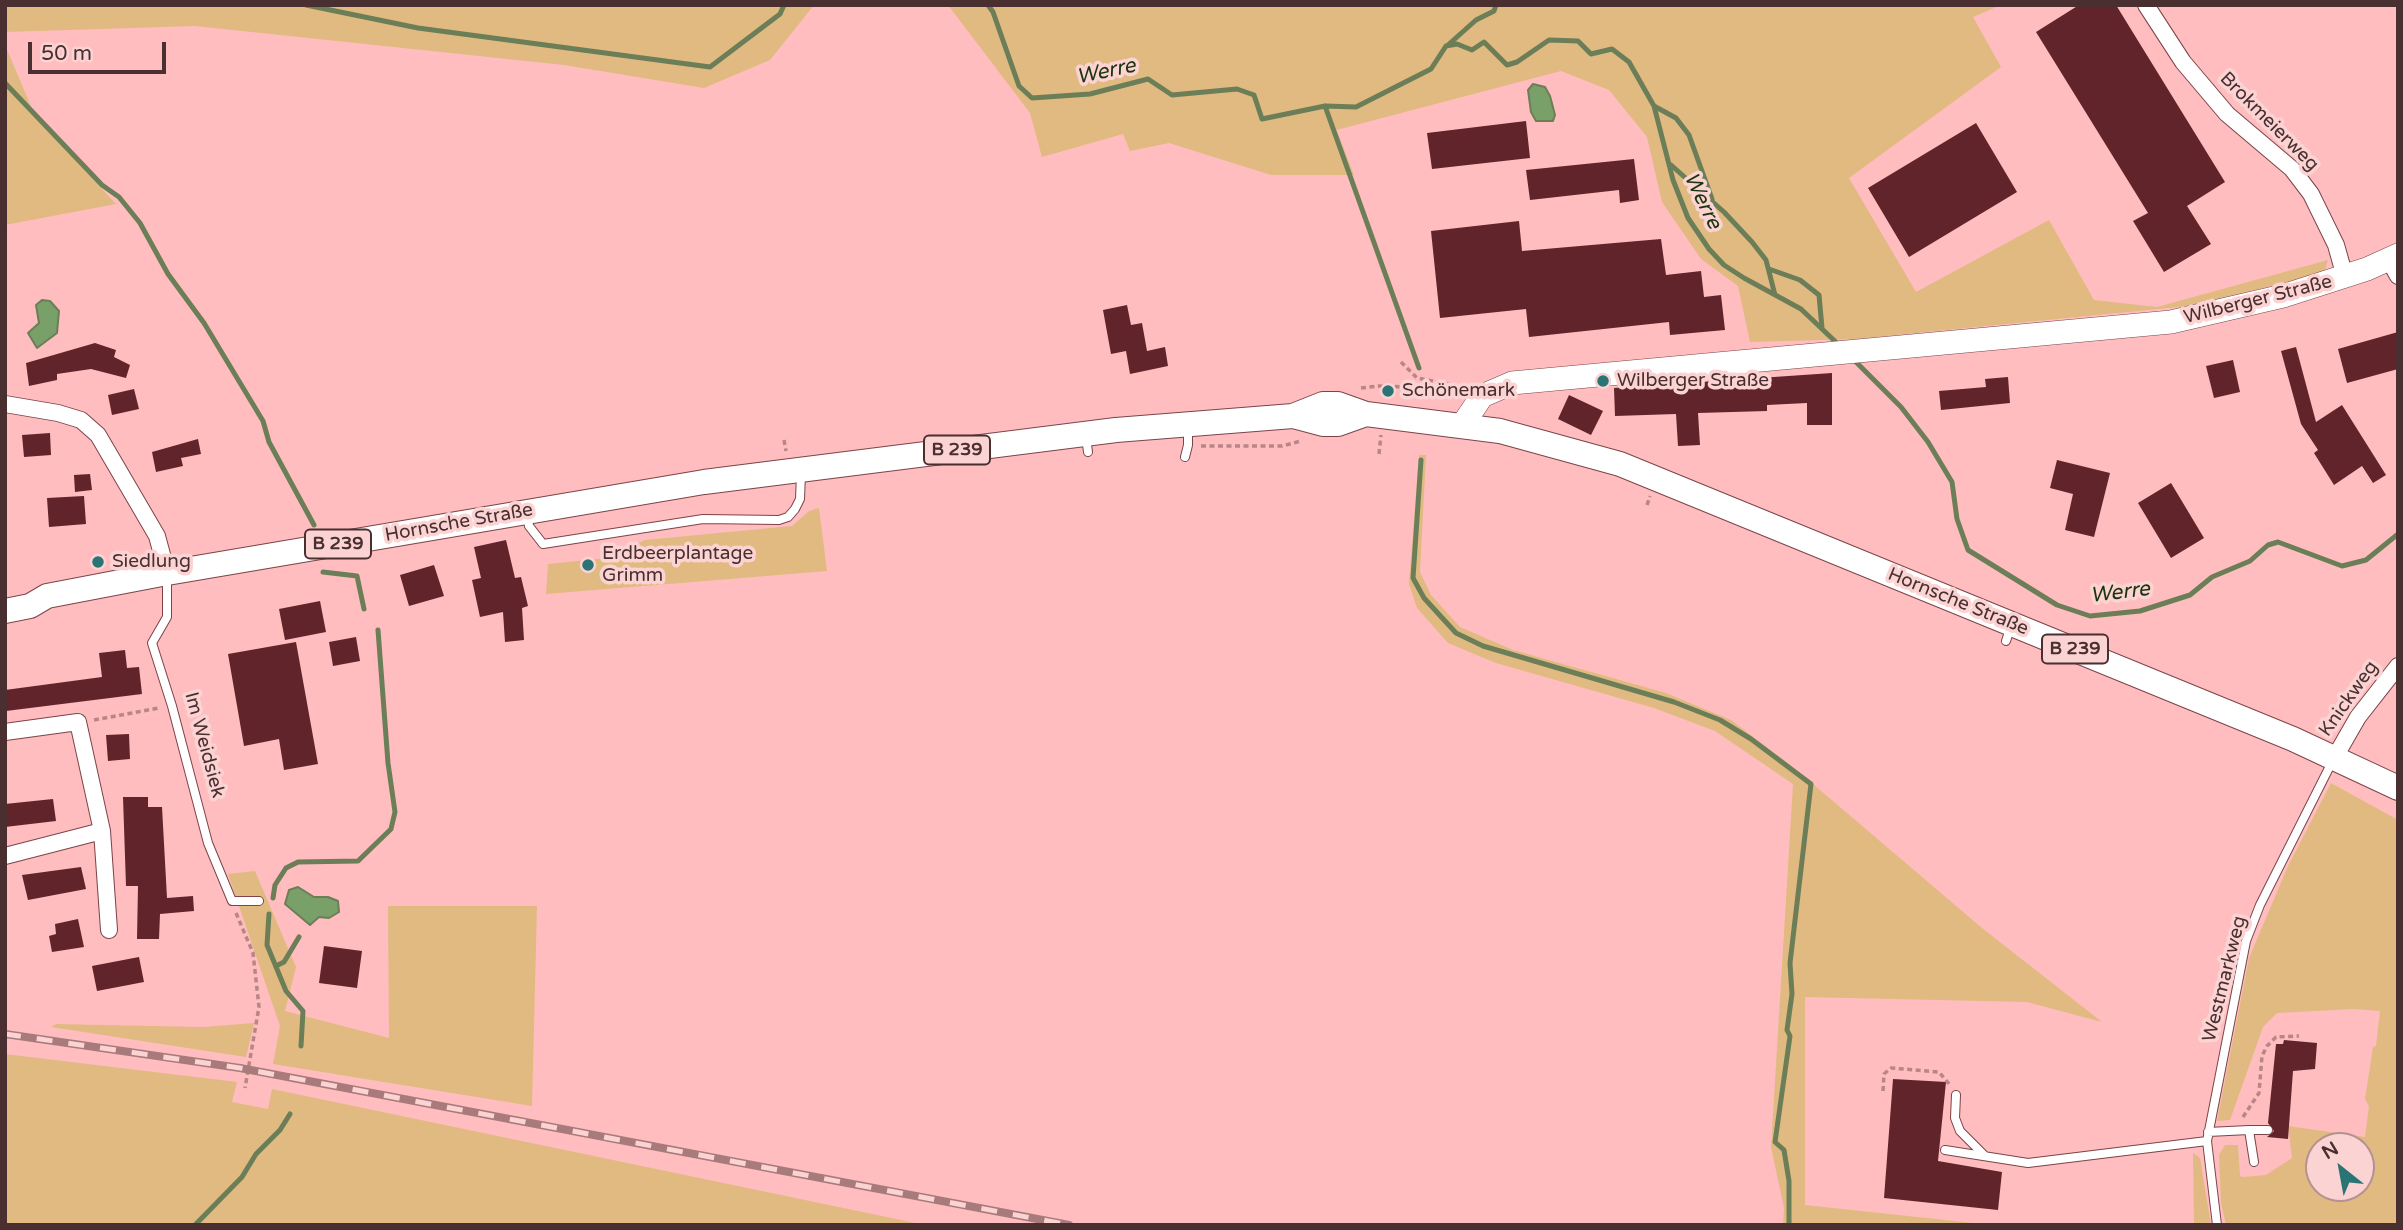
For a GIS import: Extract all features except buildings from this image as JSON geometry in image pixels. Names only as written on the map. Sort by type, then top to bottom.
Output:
[{"type":"main road","name":"B 239","points":[[800,469],[1188,435],[1293,416],[1330,404],[1367,426],[1462,424]]},
{"type":"main road","name":"Hornsche Straße","points":[[1462,424],[1582,452],[1750,515],[2009,632],[2335,757],[2398,788]]},
{"type":"main road","name":"Hornsche Straße","points":[[5,611],[30,607],[47,596],[167,573],[371,542],[623,495],[800,469]]},
{"type":"main road","name":"Hornsche Straße","points":[[5,595],[26,591],[47,596]]},
{"type":"street","name":"Brokmeierweg","points":[[2146,5],[2183,62],[2227,114],[2292,169],[2311,194],[2336,245],[2345,277]]},
{"type":"street","name":"Wilberger Straße","points":[[1474,392],[1512,383],[2171,322],[2283,296],[2395,264]]},
{"type":"street","points":[[1462,424],[1474,392]]},
{"type":"street","points":[[5,404],[70,416],[98,435],[157,536],[167,573]]},
{"type":"street","name":"Knickweg","points":[[2335,757],[2358,717],[2398,666]]},
{"type":"street","points":[[5,732],[78,722],[102,831],[109,930]]},
{"type":"street","points":[[5,856],[102,831]]},
{"type":"lane","points":[[1185,457],[1188,435]]},
{"type":"lane","points":[[526,511],[528,526],[543,544],[703,519],[779,520],[788,517],[800,499],[800,469]]},
{"type":"lane","name":"Im Weidsiek","points":[[167,573],[167,617],[152,643],[172,706],[208,844],[220,879],[232,901],[259,901]]},
{"type":"lane","name":"Westmarkweg","points":[[2217,1225],[2207,1137],[2246,941],[2260,905],[2335,757]]},
{"type":"lane","points":[[1956,1095],[1955,1118],[1960,1131],[1985,1156]]},
{"type":"lane","points":[[1945,1150],[2028,1163],[2207,1137],[2234,1130],[2268,1130]]},
{"type":"lane","points":[[2249,1130],[2254,1162]]},
{"type":"path","points":[[1401,362],[1417,378],[1474,392]]},
{"type":"path","points":[[1350,390],[1378,386],[1474,392]]},
{"type":"path","points":[[1367,426],[1390,438]]},
{"type":"path","points":[[1188,435],[1231,448],[1282,446],[1306,440]]},
{"type":"path","points":[[1639,491],[1662,499]]},
{"type":"path","points":[[78,722],[172,706]]},
{"type":"path","points":[[243,929],[253,953],[259,1007],[245,1088]]},
{"type":"path","points":[[2234,1130],[2259,1093],[2262,1056],[2267,1046],[2276,1037],[2299,1036]]},
{"type":"path","points":[[1883,1091],[1884,1074],[1891,1068],[1939,1072],[1949,1082],[1947,1094],[1956,1095]]},
{"type":"shaded area","points":[[5,5],[814,5],[770,60],[704,88],[564,65],[195,26],[5,32]]},
{"type":"shaded area","points":[[948,5],[2001,5],[1973,17],[2001,67],[1849,178],[1916,292],[2049,220],[2094,300],[2157,307],[2328,260],[2324,273],[2189,306],[1855,339],[1750,342],[1738,286],[1701,259],[1662,202],[1647,137],[1609,90],[1561,71],[1329,132],[1337,131],[1354,175],[1271,175],[1169,143],[1130,151],[1123,134],[1042,157],[1030,113]]},
{"type":"shaded area","points":[[5,45],[36,118],[116,204],[5,225]]},
{"type":"shaded area","points":[[1533,84],[1545,87],[1550,96],[1555,115],[1553,121],[1536,121],[1531,112],[1528,90]]},
{"type":"shaded area","points":[[42,300],[50,301],[59,311],[57,333],[37,348],[28,333],[39,323],[36,305]]},
{"type":"shaded area","points":[[1419,455],[1426,455],[1420,572],[1431,595],[1460,627],[1513,650],[1666,693],[1731,720],[1793,767],[1982,928],[2102,1022],[2027,1002],[1805,997],[1805,1205],[1992,1225],[1783,1225],[1784,1208],[1771,1147],[1793,784],[1715,731],[1654,708],[1496,663],[1448,643],[1417,608],[1409,584]]},
{"type":"shaded area","points":[[819,508],[827,571],[546,594],[548,564],[607,558],[645,540],[792,526],[809,511]]},
{"type":"shaded area","points":[[2331,783],[2398,820],[2398,1225],[2226,1225],[2221,1203],[2219,1155],[2225,1145],[2238,1145],[2240,1176],[2266,1175],[2292,1158],[2288,1126],[2330,1132],[2305,1132],[2305,1202],[2375,1202],[2375,1132],[2366,1132],[2369,1106],[2365,1099],[2380,1011],[2354,1009],[2277,1013],[2263,1027],[2230,1120],[2217,1121],[2249,958],[2288,866]]},
{"type":"shaded area","points":[[255,871],[296,967],[285,1011],[389,1038],[388,906],[537,906],[532,1106],[273,1064],[280,1026],[228,874]]},
{"type":"shaded area","points":[[298,887],[314,897],[328,897],[338,901],[339,912],[329,918],[319,917],[310,925],[285,904],[289,890]]},
{"type":"shaded area","points":[[254,1023],[246,1057],[51,1027],[56,1024],[203,1027]]},
{"type":"shaded area","points":[[5,1054],[237,1082],[232,1102],[268,1109],[272,1089],[925,1225],[5,1225]]},
{"type":"shaded area","points":[[2193,1153],[2200,1158],[2211,1225],[2194,1225]]},
{"type":"waterway","name":"Werre","points":[[306,5],[418,28],[710,67],[780,14],[784,5]]},
{"type":"waterway","name":"Werre","points":[[988,5],[993,12],[1019,86],[1032,98],[1090,94],[1148,79],[1172,95],[1237,89],[1254,95],[1262,119],[1325,106],[1356,107],[1431,69],[1446,46],[1457,44],[1472,50],[1484,42],[1507,65],[1517,62],[1549,40],[1578,41],[1591,54],[1612,49],[1629,62],[1654,106],[1673,180],[1688,218],[1709,249],[1724,265],[1801,309],[1840,346]]},
{"type":"waterway","points":[[1448,45],[1476,20],[1494,11],[1496,5]]},
{"type":"waterway","points":[[5,83],[102,185],[119,197],[140,223],[168,274],[204,323],[263,421],[269,442],[314,525]]},
{"type":"waterway","points":[[1325,106],[1419,368]]},
{"type":"waterway","points":[[1654,106],[1676,118],[1689,135],[1712,199]]},
{"type":"waterway","points":[[1671,165],[1724,212],[1752,242],[1766,260],[1775,295]]},
{"type":"waterway","points":[[1769,269],[1800,280],[1819,295],[1822,328]]},
{"type":"waterway","name":"Werre","points":[[1852,358],[1901,407],[1928,442],[1952,482],[1957,519],[1968,550],[2057,605],[2090,616],[2140,611],[2190,595],[2212,577],[2250,561],[2268,545],[2278,542],[2342,566],[2366,560],[2398,534]]},
{"type":"waterway","points":[[1421,460],[1413,578],[1424,598],[1456,633],[1483,646],[1674,702],[1720,720],[1751,739],[1811,784],[1790,963],[1792,994],[1787,1030],[1790,1036],[1775,1142],[1784,1150],[1789,1181],[1789,1225]]},
{"type":"waterway","points":[[323,572],[357,576],[364,609]]},
{"type":"waterway","points":[[273,898],[275,885],[286,868],[298,862],[358,861],[391,829],[395,812],[388,763],[378,630]]},
{"type":"waterway","points":[[269,914],[267,945],[286,991],[303,1011],[301,1046]]},
{"type":"waterway","points":[[276,966],[284,962],[299,937]]},
{"type":"waterway","points":[[195,1225],[242,1177],[256,1154],[280,1130],[290,1114]]},
{"type":"railway","points":[[5,1034],[240,1068],[1069,1225]]},
{"type":"place","name":"Wilberger Straße","points":[[1603,381]]},
{"type":"place","name":"Schönemark","points":[[1388,391]]},
{"type":"place","name":"Siedlung","points":[[98,562]]},
{"type":"place","name":"Erdbeerplantage Grimm","points":[[588,565]]}]
